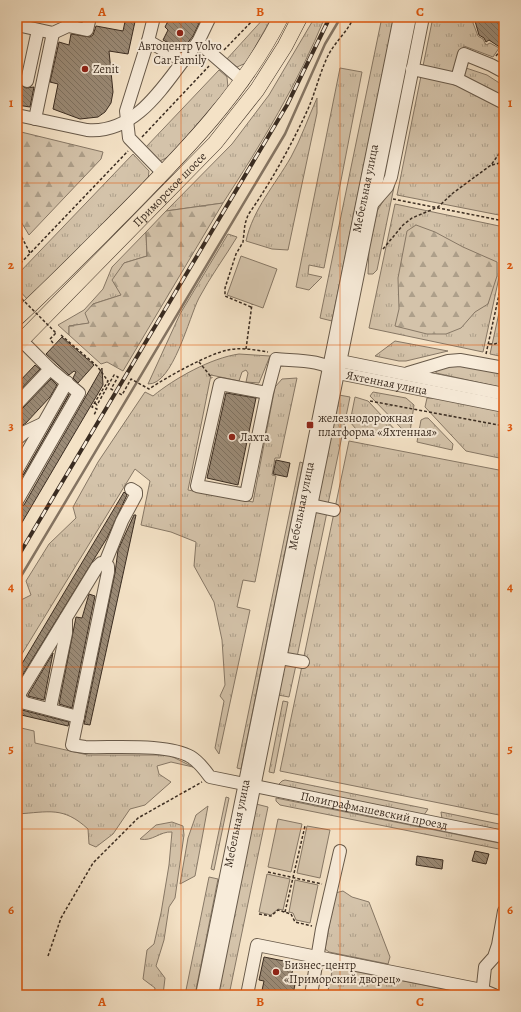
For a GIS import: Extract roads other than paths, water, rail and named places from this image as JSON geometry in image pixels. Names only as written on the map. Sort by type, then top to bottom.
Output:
[{"type":"main road","name":"Приморское шоссе","points":[[17,318],[45,292],[202,132],[243,81],[281,17]]},
{"type":"main road","name":"Приморское шоссе","points":[[19,343],[215,143],[257,90],[285,46],[300,17]]},
{"type":"street","points":[[17,27],[17,25],[53,33],[68,26],[87,30],[90,17]]},
{"type":"street","points":[[154,17],[126,111],[126,122],[129,138],[163,173]]},
{"type":"street","points":[[17,115],[97,131],[109,129],[126,122],[155,98],[198,42],[210,17]]},
{"type":"street","name":"Мебельная улица","points":[[202,995],[280,658],[311,505],[400,17]]},
{"type":"street","name":"Мебельная улица","points":[[212,995],[250,786],[336,366],[372,204],[410,17]]},
{"type":"street","points":[[372,204],[387,187],[423,17]]},
{"type":"street","points":[[27,81],[38,30]]},
{"type":"street","points":[[35,119],[53,33]]},
{"type":"street","points":[[148,41],[183,61]]},
{"type":"street","points":[[198,42],[243,81]]},
{"type":"street","points":[[457,79],[464,54],[504,72]]},
{"type":"street","points":[[412,69],[457,79],[490,94],[504,103]]},
{"type":"street","points":[[17,501],[80,393],[19,343]]},
{"type":"street","points":[[267,393],[220,384],[197,486],[246,495],[267,393],[276,359],[336,366]]},
{"type":"street","points":[[405,374],[448,361],[460,360],[504,368]]},
{"type":"street","name":"Яхтенная улица","points":[[336,366],[405,374],[504,394]]},
{"type":"street","name":"Яхтенная улица","points":[[336,366],[504,406]]},
{"type":"street","points":[[17,404],[50,369]]},
{"type":"street","points":[[17,470],[67,382]]},
{"type":"street","points":[[17,439],[25,432],[42,424]]},
{"type":"street","points":[[105,563],[122,521],[136,495],[136,492],[131,489]]},
{"type":"street","points":[[311,505],[334,510]]},
{"type":"street","points":[[101,563],[105,563],[108,566],[108,572],[78,717],[19,701],[20,693],[96,567],[101,563]]},
{"type":"street","points":[[50,709],[66,633],[66,617]]},
{"type":"street","points":[[280,658],[303,662]]},
{"type":"street","name":"Полиграфмашевский проезд","points":[[78,717],[72,745],[85,747],[165,749],[179,751],[191,757],[201,765],[210,777],[504,837]]},
{"type":"street","points":[[311,995],[322,929],[340,851]]},
{"type":"street","points":[[482,992],[485,967],[494,957],[504,911]]},
{"type":"street","points":[[247,995],[258,945],[494,995]]},
{"type":"waterway","points":[[17,583],[285,134],[325,44],[341,17]]},
{"type":"railway","points":[[17,558],[287,105],[330,17]]},
{"type":"place","name":"Автоцентр Volvo Car Family","points":[[180,33]]},
{"type":"place","name":"Zenit","points":[[85,69]]},
{"type":"place","name":"железнодорожная платформа «Яхтенная»","points":[[310,425]]},
{"type":"place","name":"Лахта","points":[[232,437]]},
{"type":"place","name":"Бизнес-центр «Приморский дворец»","points":[[276,972]]}]
